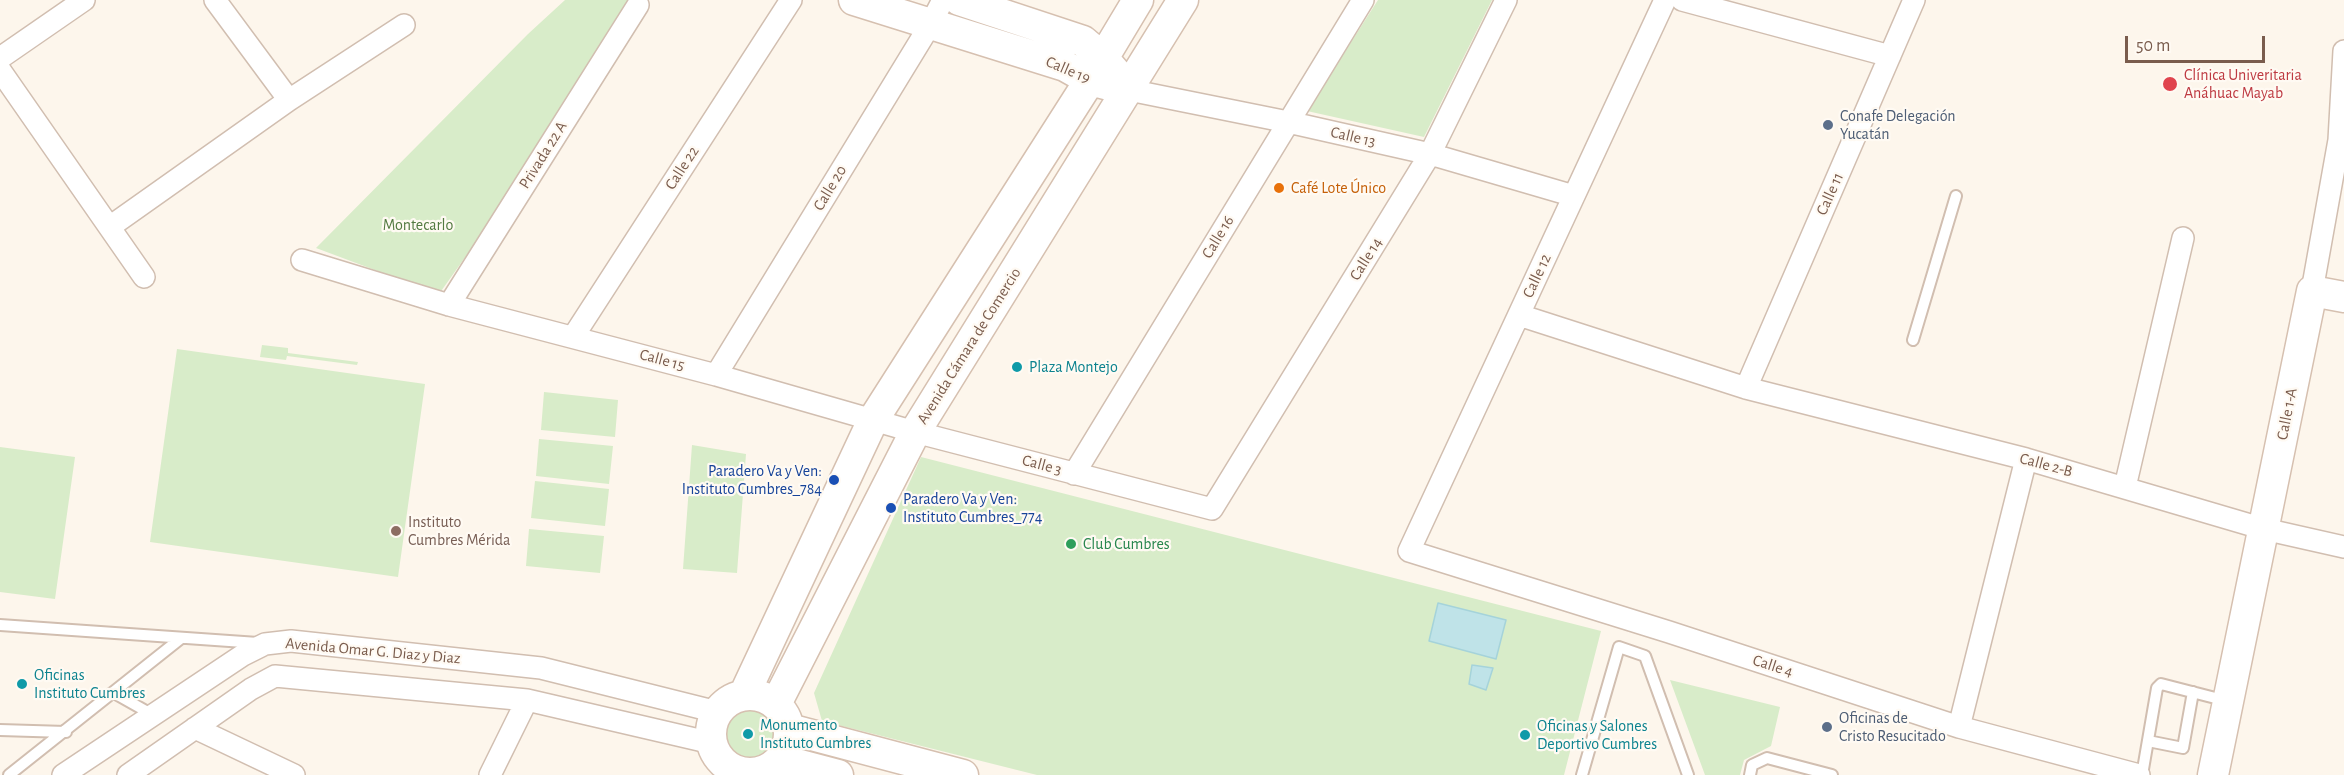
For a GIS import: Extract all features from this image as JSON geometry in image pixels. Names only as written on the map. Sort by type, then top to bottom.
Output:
[{"type":"main road","name":"Calle 19","points":[[854,0],[936,12],[1065,66],[1096,69],[1129,90]]},
{"type":"main road","name":"Calle 19","points":[[959,0],[1083,40],[1096,69]]},
{"type":"main road","points":[[744,695],[873,420],[1138,0]]},
{"type":"main road","name":"Avenida Cámara de Comercio","points":[[783,717],[915,432],[1183,0]]},
{"type":"main road","points":[[2312,291],[2344,297]]},
{"type":"main road","name":"Calle 1-A","points":[[2213,775],[2312,291]]},
{"type":"main road","points":[[767,769],[789,745],[783,717],[766,698],[744,695],[729,701],[717,712],[711,732],[716,759],[739,772],[767,769],[838,775]]},
{"type":"main road","points":[[783,717],[963,775]]},
{"type":"street","points":[[0,58],[84,0]]},
{"type":"street","points":[[215,0],[289,100]]},
{"type":"street","name":"Calle 22","points":[[573,337],[791,0]]},
{"type":"street","name":"Calle 16","points":[[1074,474],[1363,0]]},
{"type":"street","name":"Calle 14","points":[[1212,509],[1430,154],[1506,0]]},
{"type":"street","name":"Calle 12","points":[[1409,551],[1665,0]]},
{"type":"street","points":[[1682,0],[1890,56]]},
{"type":"street","name":"Calle 11","points":[[1746,388],[1914,0]]},
{"type":"street","name":"Privada 22 A","points":[[449,305],[638,5]]},
{"type":"street","name":"Calle 20","points":[[716,375],[936,12]]},
{"type":"street","points":[[111,226],[289,100],[404,26]]},
{"type":"street","name":"Calle 1-A","points":[[2312,291],[2342,140],[2344,51]]},
{"type":"street","points":[[0,70],[111,226],[144,277]]},
{"type":"street","name":"Calle 13","points":[[1129,90],[1430,154],[1574,196]]},
{"type":"street","points":[[2125,487],[2183,238]]},
{"type":"street","name":"Calle 15","points":[[302,260],[449,305],[716,375],[873,420]]},
{"type":"street","points":[[1519,315],[1746,388]]},
{"type":"street","name":"Calle 2-B","points":[[1746,388],[2026,459],[2264,529],[2344,548]]},
{"type":"street","name":"Calle 3","points":[[873,420],[1212,509]]},
{"type":"street","points":[[1959,727],[2026,459]]},
{"type":"street","name":"Calle 4","points":[[1409,551],[1669,632],[1959,727],[2140,775]]},
{"type":"street","name":"Avenida Omar G. Diaz y Diaz","points":[[63,775],[243,655],[265,644],[291,642],[541,668],[717,712]]},
{"type":"street","points":[[455,692],[456,659]]},
{"type":"street","name":"Avenida Omar G. Diaz y Diaz","points":[[129,775],[251,689],[275,676],[527,700],[716,759]]},
{"type":"street","points":[[490,775],[527,700]]},
{"type":"street","points":[[195,728],[294,775]]},
{"type":"lane","points":[[1913,340],[1956,196]]},
{"type":"lane","points":[[0,625],[265,644]]},
{"type":"lane","points":[[9,775],[66,732],[180,639]]},
{"type":"lane","points":[[1582,775],[1619,647],[1645,656],[1688,775]]},
{"type":"lane","points":[[2140,775],[2157,688],[2161,684],[2228,702]]},
{"type":"lane","points":[[2148,741],[2182,748],[2193,692]]},
{"type":"lane","points":[[114,693],[153,715]]},
{"type":"lane","points":[[0,730],[66,732]]},
{"type":"lane","points":[[1750,775],[1752,765],[1767,759],[1832,775]]},
{"type":"green space","name":"Montecarlo","points":[[565,0],[648,0],[439,294],[316,248],[528,34]]},
{"type":"green space","points":[[1378,0],[1492,0],[1424,137],[1307,111]]},
{"type":"green space","points":[[262,345],[288,348],[288,353],[358,362],[357,365],[287,356],[286,360],[260,357]]},
{"type":"green space","points":[[177,349],[425,384],[398,577],[150,542]]},
{"type":"green space","points":[[544,392],[618,400],[615,437],[541,430]]},
{"type":"green space","points":[[539,439],[613,446],[609,484],[536,476]]},
{"type":"green space","points":[[692,445],[746,454],[737,573],[683,569]]},
{"type":"green space","points":[[0,447],[75,457],[55,599],[0,592]]},
{"type":"green space","name":"Club Cumbres","points":[[921,457],[1601,631],[1564,775],[1037,775],[822,721],[814,693]]},
{"type":"green space","points":[[535,481],[609,489],[605,526],[531,518]]},
{"type":"green space","points":[[529,529],[604,536],[600,573],[526,566]]},
{"type":"green space","points":[[1670,680],[1780,707],[1771,746],[1744,760],[1740,775],[1705,775]]},
{"type":"green space","points":[[744,707],[754,707],[768,714],[775,733],[768,752],[754,759],[744,759],[734,755],[727,748],[723,738],[723,728],[727,718],[734,711]]},
{"type":"water","points":[[1438,603],[1506,620],[1496,659],[1429,641]]},
{"type":"water","points":[[1472,665],[1493,668],[1486,690],[1469,684]]},
{"type":"place","name":"Clínica Univeritaria Anáhuac Mayab","points":[[2170,84]]},
{"type":"place","name":"Conafe Delegación Yucatán","points":[[1828,125]]},
{"type":"place","name":"Café Lote Único","points":[[1279,188]]},
{"type":"place","name":"Plaza Montejo","points":[[1017,367]]},
{"type":"place","name":"Paradero Va y Ven: Instituto Cumbres_784","points":[[834,480]]},
{"type":"place","name":"Paradero Va y Ven: Instituto Cumbres_774","points":[[891,508]]},
{"type":"place","name":"Instituto Cumbres Mérida","points":[[396,531]]},
{"type":"place","name":"Club Cumbres","points":[[1071,544]]},
{"type":"place","name":"Oficinas Instituto Cumbres","points":[[22,684]]},
{"type":"place","name":"Oficinas de Cristo Resucitado","points":[[1827,727]]},
{"type":"place","name":"Monumento Instituto Cumbres","points":[[748,734]]},
{"type":"place","name":"Oficinas y Salones Deportivo Cumbres","points":[[1525,735]]}]
